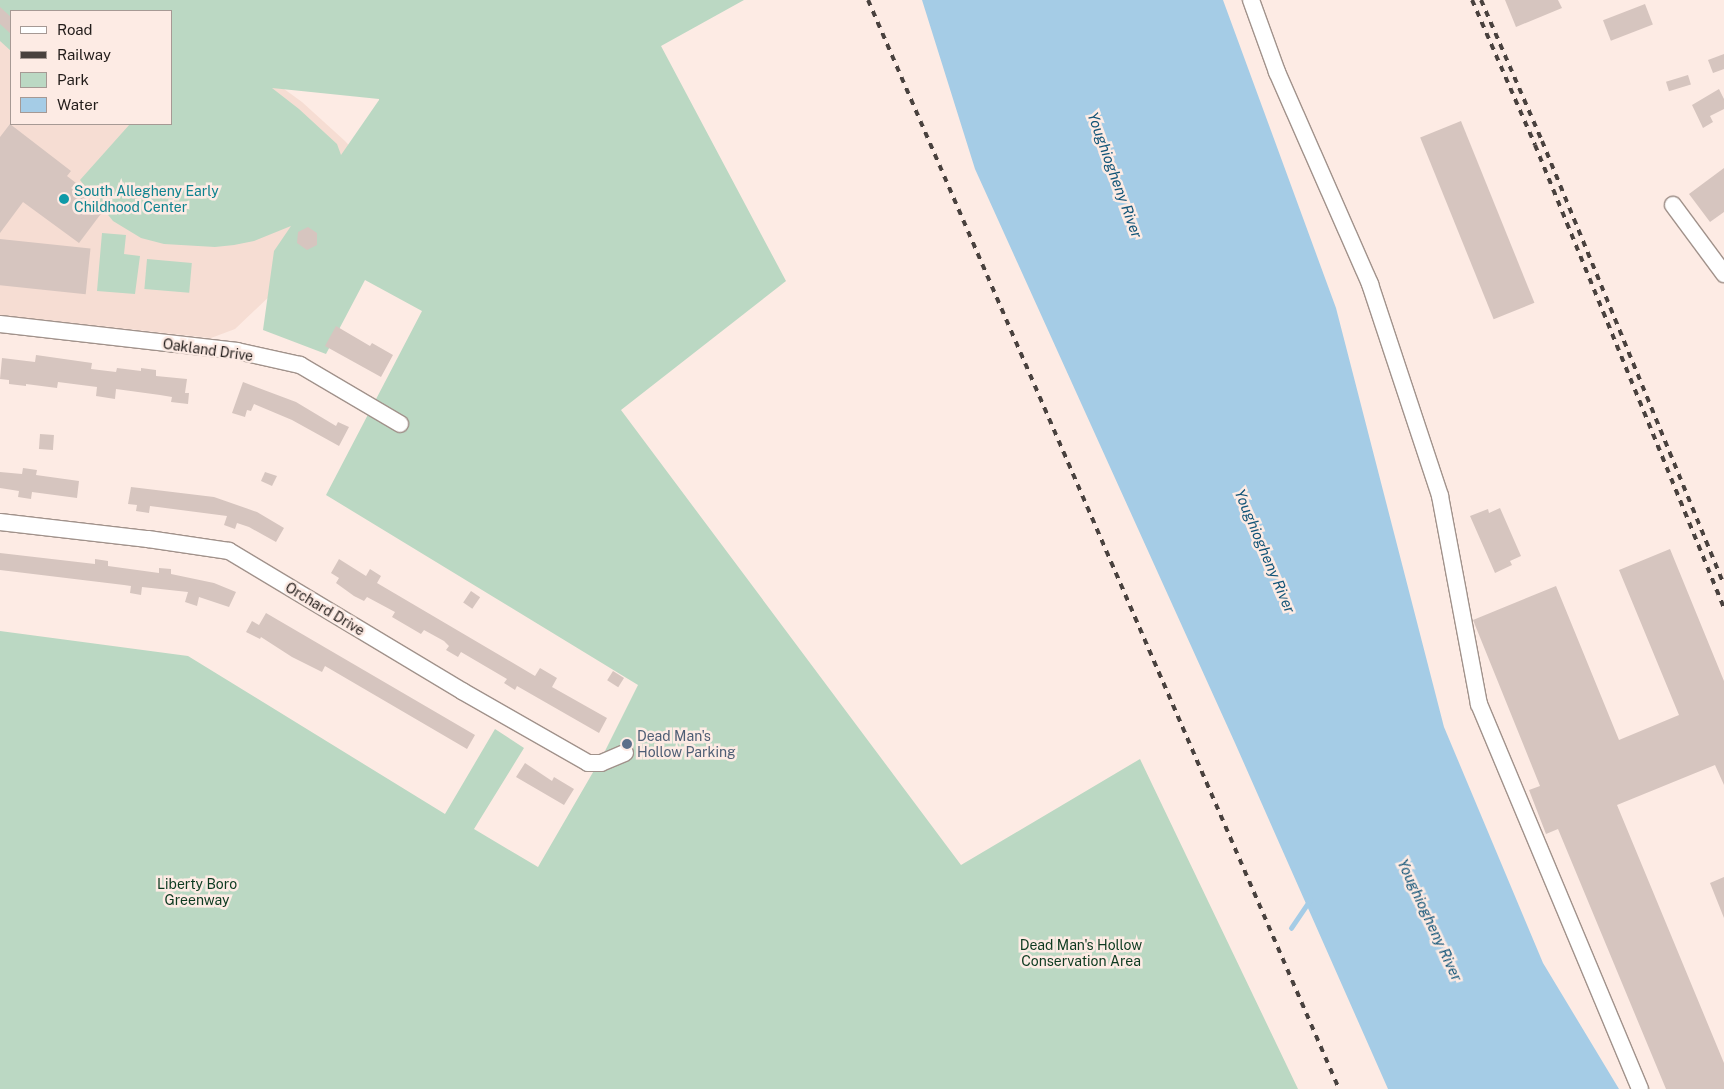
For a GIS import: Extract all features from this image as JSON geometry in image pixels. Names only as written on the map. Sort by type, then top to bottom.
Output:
[{"type":"street","points":[[1252,0],[1277,72],[1370,284],[1440,496],[1479,704],[1640,1089]]},
{"type":"street","points":[[1673,205],[1724,274]]},
{"type":"street","name":"Oakland Drive","points":[[0,324],[237,352],[300,365],[400,424]]},
{"type":"street","name":"Orchard Drive","points":[[0,522],[229,551],[462,691],[588,763],[601,763],[625,753]]},
{"type":"shaded area","points":[[6,0],[182,0],[251,65],[302,102],[345,141],[362,160],[274,292],[235,329],[211,338],[0,315],[0,8]]},
{"type":"green space","name":"Liberty Boro Greenway","points":[[0,0],[744,0],[661,46],[786,281],[621,410],[961,865],[1140,759],[1298,1089],[0,1089],[0,631],[188,656],[445,814],[495,729],[524,748],[474,829],[538,867],[603,755],[638,685],[326,495],[422,311],[365,280],[326,354],[263,330],[274,251],[291,226],[254,241],[234,245],[215,247],[164,244],[141,238],[113,221],[80,180],[129,125],[172,125],[172,10],[10,10],[10,50],[0,41]],"holes":[[[272,88],[379,100],[341,155],[337,144],[299,109]]]},
{"type":"green space","points":[[102,233],[126,235],[124,254],[140,256],[135,294],[97,291]]},
{"type":"green space","points":[[147,259],[192,263],[189,293],[144,289]]},
{"type":"water","name":"Youghiogheny River","points":[[922,0],[1223,0],[1336,308],[1444,727],[1543,963],[1619,1089],[1388,1089],[1235,743],[975,169]]},
{"type":"building","points":[[1505,0],[1558,0],[1562,8],[1516,27]]},
{"type":"building","points":[[1645,4],[1653,25],[1611,41],[1603,20]]},
{"type":"building","points":[[0,7],[10,16],[10,33],[0,24]]},
{"type":"building","points":[[1724,54],[1724,69],[1713,73],[1708,60]]},
{"type":"building","points":[[1688,75],[1691,85],[1669,91],[1666,82]]},
{"type":"building","points":[[1719,89],[1724,99],[1724,109],[1710,116],[1713,122],[1703,128],[1692,105]]},
{"type":"building","points":[[1461,121],[1534,303],[1494,319],[1420,137]]},
{"type":"building","points":[[10,124],[71,171],[67,176],[76,183],[71,188],[103,211],[79,243],[23,202],[0,233],[0,137]]},
{"type":"building","points":[[1724,168],[1724,212],[1710,222],[1689,194]]},
{"type":"building","points":[[308,227],[317,233],[317,245],[307,250],[297,243],[298,232]]},
{"type":"building","points":[[0,239],[91,249],[86,294],[0,285]]},
{"type":"building","points":[[336,326],[370,346],[372,343],[393,355],[381,377],[325,346]]},
{"type":"building","points":[[36,355],[92,363],[91,369],[116,372],[117,368],[141,371],[141,368],[156,370],[156,376],[187,379],[185,393],[189,393],[188,404],[171,402],[172,397],[116,389],[115,399],[96,396],[97,387],[58,382],[57,388],[26,384],[26,386],[9,384],[9,380],[0,379],[2,358],[35,362]]},
{"type":"building","points":[[243,382],[296,402],[336,426],[338,422],[349,427],[339,446],[292,420],[254,404],[251,411],[247,410],[245,417],[232,413]]},
{"type":"building","points":[[40,434],[54,435],[53,450],[39,449]]},
{"type":"building","points":[[23,468],[37,470],[36,475],[79,481],[77,498],[32,492],[31,499],[18,497],[19,491],[0,488],[0,472],[22,474]]},
{"type":"building","points":[[265,472],[277,476],[272,486],[261,481]]},
{"type":"building","points":[[131,487],[214,497],[257,512],[284,528],[276,542],[249,527],[237,523],[235,529],[224,525],[227,516],[150,506],[149,513],[136,511],[137,505],[128,504]]},
{"type":"building","points":[[1500,508],[1521,556],[1510,561],[1512,565],[1495,573],[1470,516],[1488,509],[1489,513]]},
{"type":"building","points":[[1670,549],[1724,681],[1724,785],[1715,765],[1617,805],[1724,1063],[1724,1089],[1666,1089],[1558,829],[1546,834],[1529,790],[1540,786],[1473,620],[1556,586],[1619,740],[1679,715],[1619,570]]},
{"type":"building","points":[[0,553],[95,564],[95,559],[108,561],[108,566],[159,573],[159,568],[171,569],[171,574],[214,583],[236,592],[229,607],[199,597],[197,606],[185,602],[188,592],[142,587],[141,595],[130,593],[131,586],[0,570]]},
{"type":"building","points":[[339,559],[366,576],[370,569],[381,576],[377,583],[535,676],[540,668],[557,678],[552,687],[607,718],[599,733],[517,686],[515,690],[504,683],[507,679],[461,652],[458,657],[446,650],[449,646],[444,641],[424,630],[421,634],[392,617],[395,612],[367,597],[364,601],[354,596],[336,583],[339,578],[331,573]]},
{"type":"building","points":[[471,591],[480,597],[472,609],[463,603]]},
{"type":"building","points":[[266,613],[475,735],[467,749],[325,666],[322,672],[292,657],[261,637],[260,639],[246,632],[252,621],[259,625]]},
{"type":"building","points":[[613,671],[624,678],[618,687],[607,680]]},
{"type":"building","points":[[525,763],[552,781],[554,777],[574,789],[564,805],[516,777]]},
{"type":"building","points":[[1724,877],[1724,918],[1710,883]]},
{"type":"waterway","points":[[1291,928],[1310,900]]},
{"type":"railway","points":[[868,0],[1339,1089]]},
{"type":"railway","points":[[1472,0],[1535,145],[1724,608]]},
{"type":"railway","points":[[1481,0],[1542,141],[1724,584]]},
{"type":"place","name":"South Allegheny Early Childhood Center","points":[[64,199]]},
{"type":"place","name":"Dead Man's Hollow Parking","points":[[627,744]]},
{"type":"park label","name":"Dead Man's Hollow Conservation Area","points":[[1081,954]]}]
